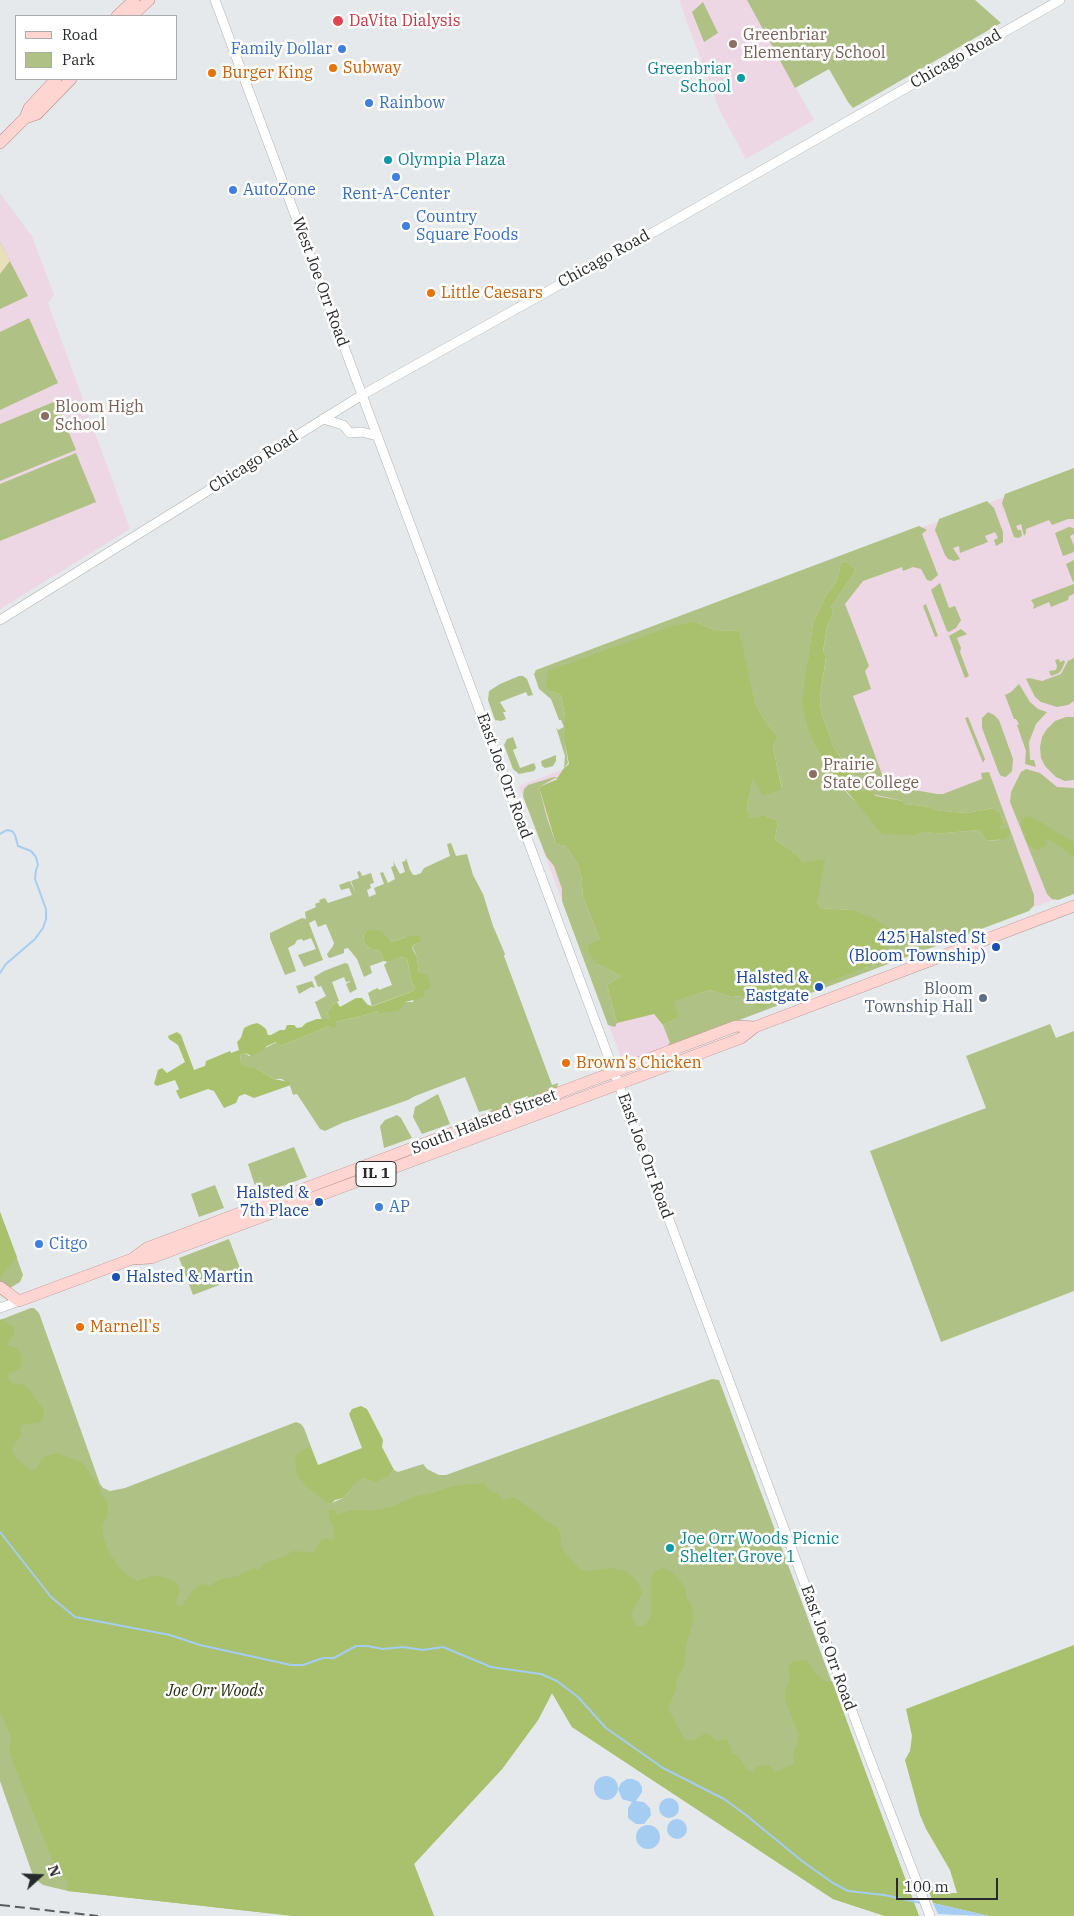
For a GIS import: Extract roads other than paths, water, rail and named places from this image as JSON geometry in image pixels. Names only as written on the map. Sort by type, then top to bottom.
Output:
[{"type":"main road","points":[[118,15],[134,0]]},
{"type":"main road","points":[[133,15],[148,0]]},
{"type":"main road","points":[[0,143],[25,118],[29,108],[55,80]]},
{"type":"main road","points":[[25,118],[37,114],[70,80]]},
{"type":"main road","name":"South Halsted Street","points":[[132,1259],[151,1258],[619,1084],[741,1038],[755,1026],[1074,906]]},
{"type":"main road","name":"South Halsted Street","points":[[19,1301],[132,1259],[147,1248],[736,1026],[755,1026]]},
{"type":"main road","points":[[0,1287],[19,1301]]},
{"type":"street","name":"West Joe Orr Road","points":[[215,0],[362,395]]},
{"type":"street","name":"Chicago Road","points":[[0,620],[362,395],[661,228],[1060,0]]},
{"type":"street","name":"East Joe Orr Road","points":[[362,395],[868,1754],[929,1913]]},
{"type":"street","points":[[323,419],[343,425],[350,433],[362,432],[377,436]]},
{"type":"street","name":"South Halsted Street","points":[[0,1308],[19,1301]]},
{"type":"water","points":[[606,1776],[611,1777],[617,1783],[617,1793],[611,1799],[606,1800],[601,1799],[595,1793],[594,1788],[595,1783],[601,1777]]},
{"type":"water","points":[[627,1779],[639,1782],[642,1792],[636,1801],[644,1802],[650,1808],[651,1815],[644,1824],[636,1824],[628,1818],[628,1808],[632,1802],[622,1799],[618,1789],[621,1783]]},
{"type":"water","points":[[669,1798],[676,1801],[679,1808],[676,1815],[669,1818],[662,1815],[659,1808],[662,1801]]},
{"type":"water","points":[[677,1819],[684,1822],[687,1829],[684,1836],[677,1839],[670,1836],[667,1829],[670,1822]]},
{"type":"water","points":[[648,1825],[653,1826],[659,1832],[659,1842],[653,1848],[648,1849],[643,1848],[637,1842],[636,1837],[637,1832],[643,1826]]},
{"type":"water","points":[[933,1903],[989,1916],[938,1914]]},
{"type":"waterway","points":[[0,834],[7,830],[12,831],[18,846],[31,851],[36,857],[38,865],[35,879],[46,909],[46,919],[43,928],[35,939],[6,964],[0,973]]},
{"type":"waterway","points":[[0,1532],[51,1597],[75,1617],[170,1635],[200,1645],[291,1665],[303,1665],[323,1658],[334,1658],[356,1646],[382,1649],[403,1647],[423,1650],[443,1647],[491,1667],[541,1674],[557,1681],[578,1697],[606,1728],[663,1768],[724,1799],[833,1883],[848,1891],[884,1895],[921,1903]]},
{"type":"railway","points":[[0,1905],[98,1916]]},
{"type":"place","name":"DaVita Dialysis","points":[[338,21]]},
{"type":"place","name":"Greenbriar Elementary School","points":[[733,44]]},
{"type":"place","name":"Family Dollar","points":[[342,49]]},
{"type":"place","name":"Subway","points":[[333,68]]},
{"type":"place","name":"Burger King","points":[[212,73]]},
{"type":"place","name":"Greenbriar School","points":[[741,78]]},
{"type":"place","name":"Rainbow","points":[[369,103]]},
{"type":"place","name":"Olympia Plaza","points":[[388,160]]},
{"type":"place","name":"Rent-A-Center","points":[[396,177]]},
{"type":"place","name":"AutoZone","points":[[233,190]]},
{"type":"place","name":"Country Square Foods","points":[[406,226]]},
{"type":"place","name":"Little Caesars","points":[[431,293]]},
{"type":"place","name":"Bloom High School","points":[[45,416]]},
{"type":"place","name":"Prairie State College","points":[[813,774]]},
{"type":"place","name":"425 Halsted St (Bloom Township)","points":[[996,947]]},
{"type":"place","name":"Halsted & Eastgate","points":[[819,987]]},
{"type":"place","name":"Bloom Township Hall","points":[[983,998]]},
{"type":"place","name":"Brown's Chicken","points":[[566,1063]]},
{"type":"place","name":"Halsted & 7th Place","points":[[319,1202]]},
{"type":"place","name":"AP","points":[[379,1207]]},
{"type":"place","name":"Citgo","points":[[39,1244]]},
{"type":"place","name":"Halsted & Martin","points":[[116,1277]]},
{"type":"place","name":"Marnell's","points":[[80,1327]]},
{"type":"place","name":"Joe Orr Woods Picnic Shelter Grove 1","points":[[670,1548]]},
{"type":"park label","name":"Joe Orr Woods","points":[[215,1691]]}]
